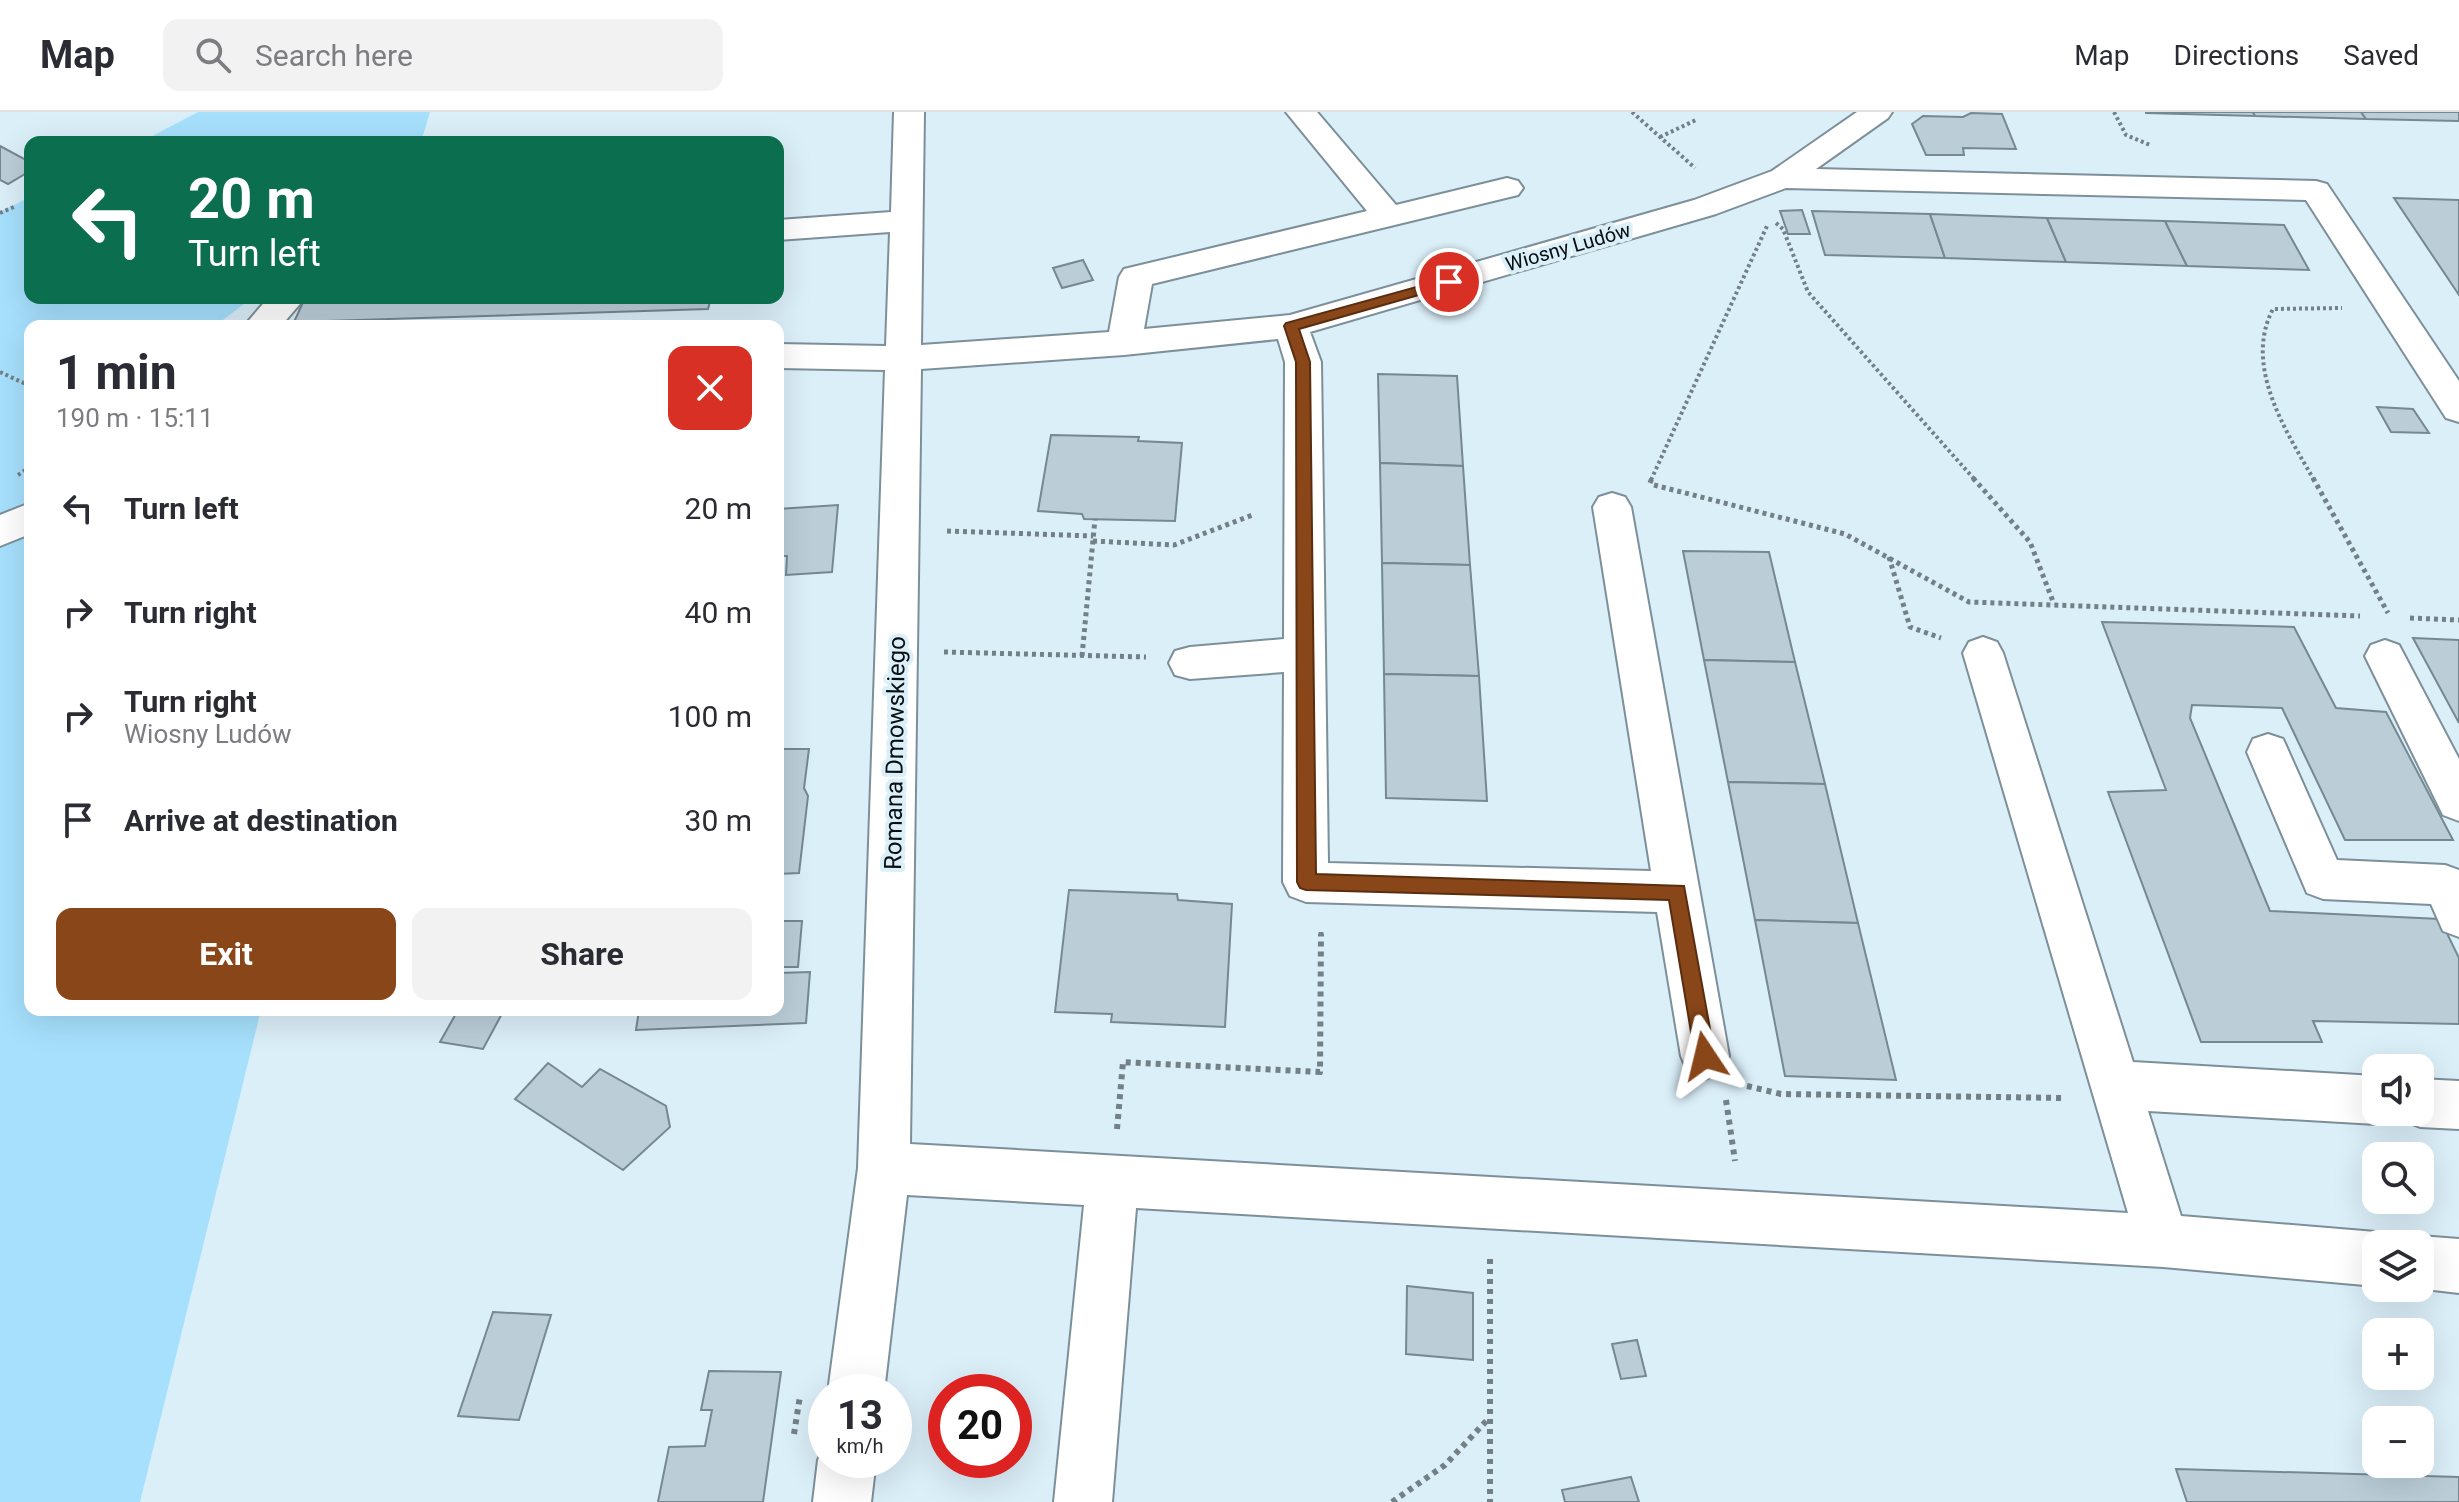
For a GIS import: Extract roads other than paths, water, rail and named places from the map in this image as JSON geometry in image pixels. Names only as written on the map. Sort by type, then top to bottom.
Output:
[{"type":"street","name":"Romana Dmowskiego","points":[[858,1374],[884,1168],[909,112]]},
{"type":"street","points":[[1301,112],[1389,217]]},
{"type":"street","name":"Wiosny Ludów","points":[[784,356],[904,358],[1124,343],[1291,326],[1728,198],[1783,178],[1877,112]]},
{"type":"street","points":[[1783,178],[2316,191],[2459,409]]},
{"type":"street","points":[[1124,343],[1136,277],[1507,188]]},
{"type":"street","points":[[784,230],[905,221]]},
{"type":"street","points":[[267,320],[282,304]]},
{"type":"street","points":[[1291,326],[1303,362],[1306,882],[1677,892]]},
{"type":"street","points":[[1612,507],[1677,892],[1713,1064]]},
{"type":"street","points":[[0,532],[24,520]]},
{"type":"street","points":[[1983,653],[2163,1241]]},
{"type":"street","points":[[1190,663],[1304,654]]},
{"type":"street","points":[[2385,656],[2456,789]]},
{"type":"street","points":[[2268,752],[2323,879],[2454,896]]},
{"type":"street","points":[[2118,1092],[2362,1100]]},
{"type":"street","points":[[2434,1104],[2459,1105]]},
{"type":"street","points":[[884,1168],[2163,1241],[2362,1258]]},
{"type":"street","points":[[1083,1502],[1112,1181]]},
{"type":"street","points":[[2434,1264],[2459,1266]]},
{"type":"street","points":[[842,1502],[845,1478]]}]
